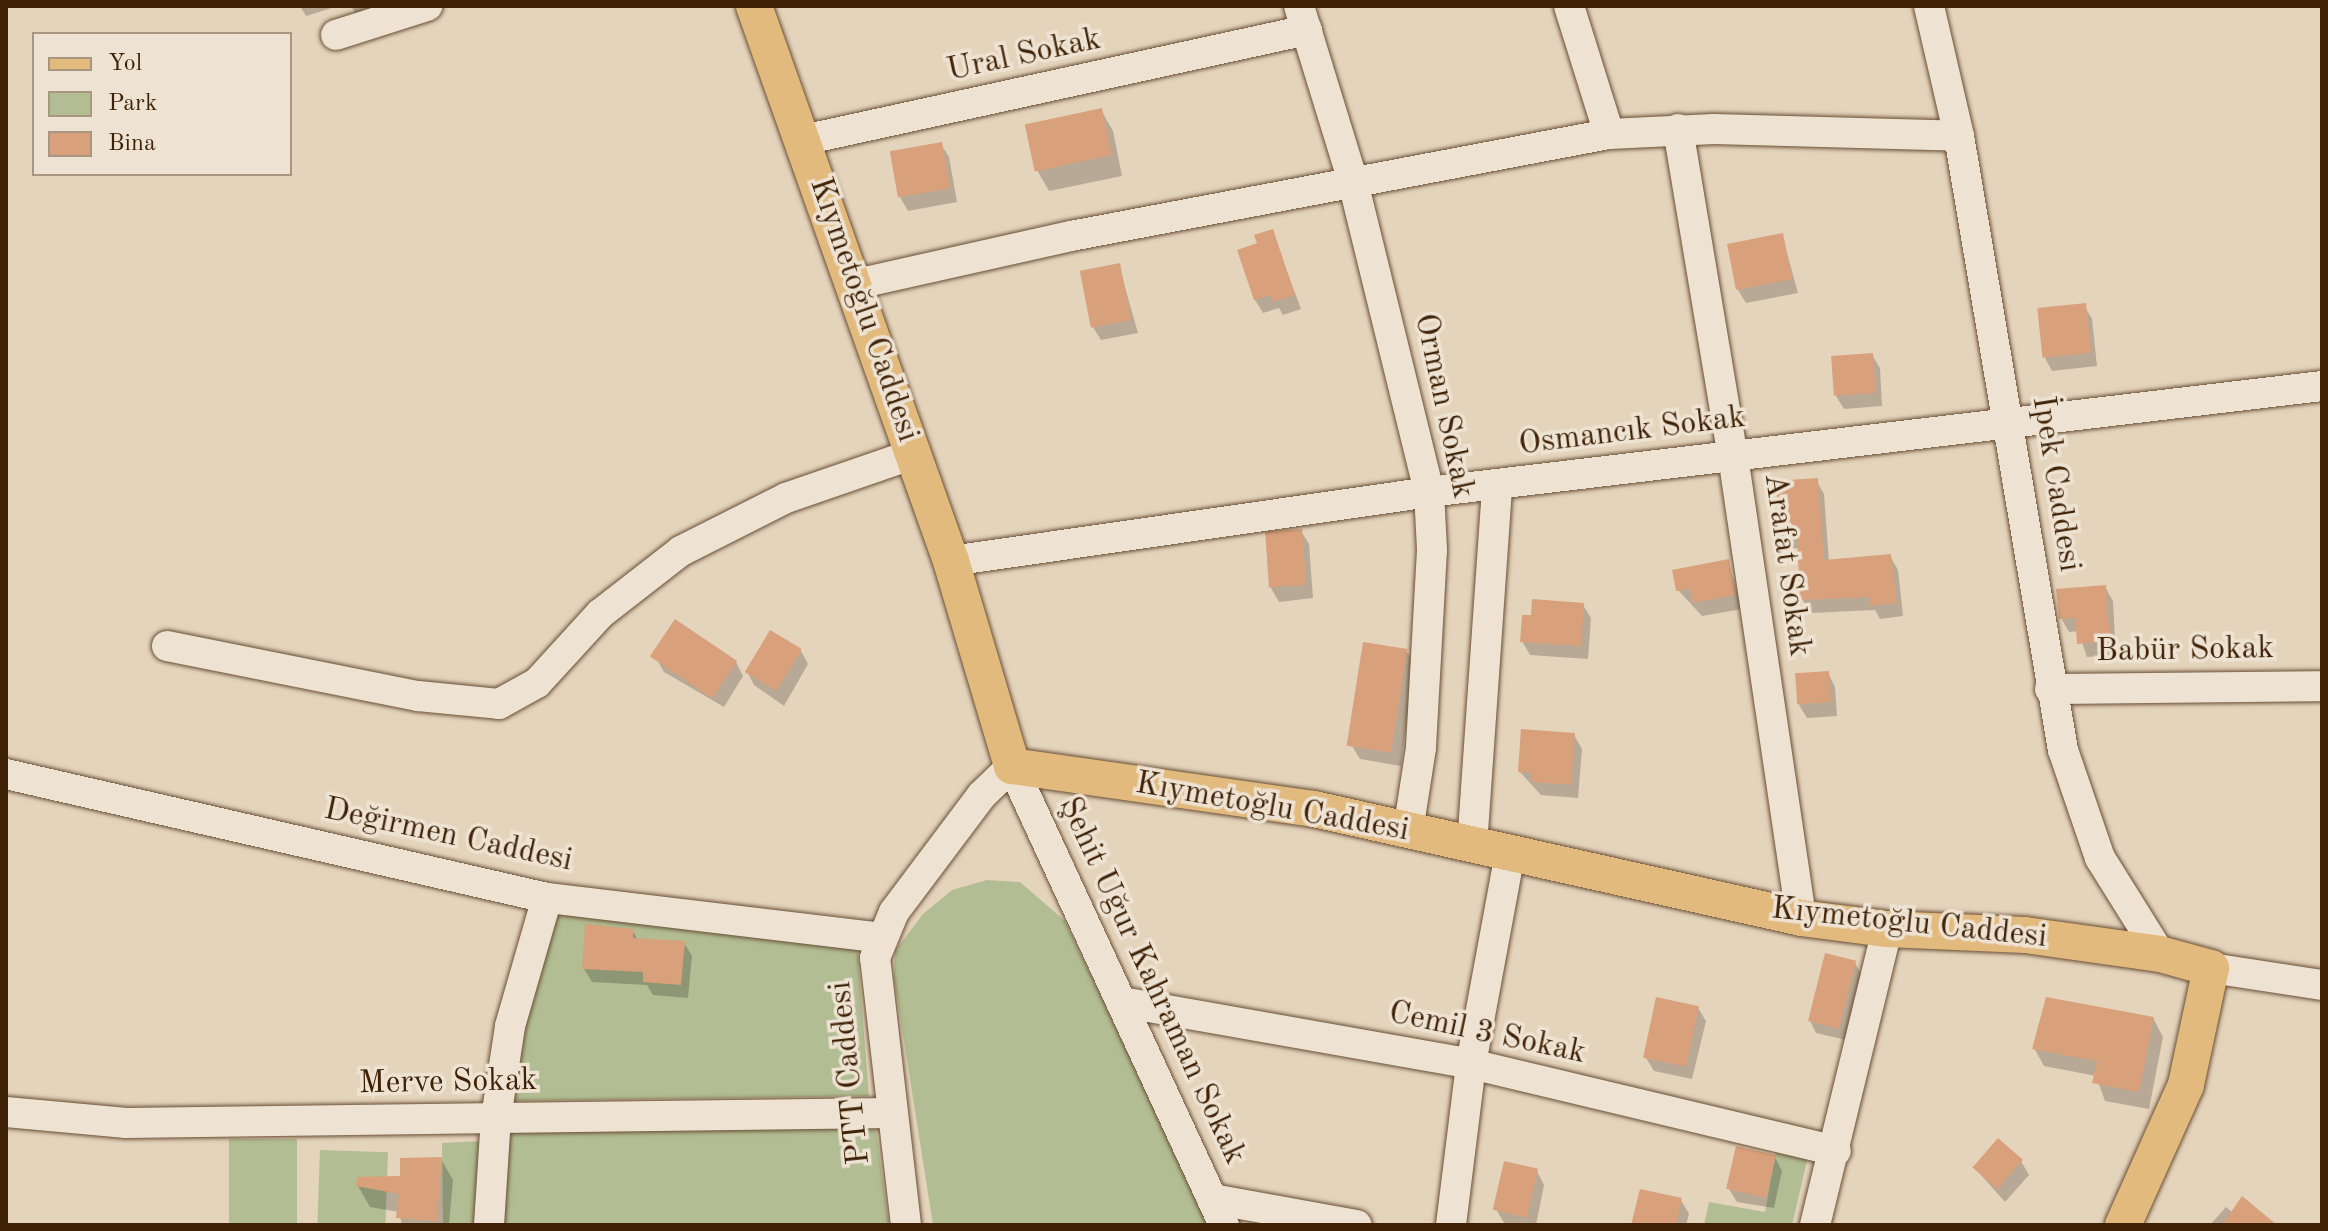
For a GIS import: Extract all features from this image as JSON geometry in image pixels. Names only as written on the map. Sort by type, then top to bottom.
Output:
[{"type":"main road","name":"Kıymetoğlu Caddesi","points":[[754,6],[856,284],[951,561],[1012,766],[1314,809],[1801,918],[1887,929],[2025,935],[2160,954],[2211,968]]},
{"type":"main road","points":[[2123,1225],[2186,1085],[2211,968]]},
{"type":"street","points":[[336,35],[427,6]]},
{"type":"street","points":[[1569,6],[1609,134]]},
{"type":"street","name":"İpek Caddesi","points":[[1929,6],[1959,136],[2010,420],[2050,689],[2063,750],[2100,858],[2160,954]]},
{"type":"street","name":"Ural Sokak","points":[[803,140],[1303,18]]},
{"type":"street","name":"Orman Sokak","points":[[1303,18],[1353,182],[1429,492],[1432,550],[1422,733],[1408,831]]},
{"type":"street","points":[[856,284],[1353,182],[1609,134],[1678,129],[1959,136]]},
{"type":"street","name":"Arafat Sokak","points":[[1678,129],[1733,456],[1801,918]]},
{"type":"street","name":"Osmancık Sokak","points":[[951,561],[1429,492],[2010,420],[2322,386]]},
{"type":"street","points":[[167,646],[418,696],[499,704],[537,683],[600,614],[681,551],[762,508],[914,454]]},
{"type":"street","points":[[1472,846],[1497,485]]},
{"type":"street","name":"Babür Sokak","points":[[2050,689],[2322,686]]},
{"type":"street","name":"PTT Caddesi","points":[[906,1225],[875,975],[880,938],[945,843],[1012,766]]},
{"type":"street","name":"Şehit Uğur Kahraman Sokak","points":[[1012,766],[1218,1212]]},
{"type":"street","name":"Değirmen Caddesi","points":[[6,774],[547,898],[880,938]]},
{"type":"street","points":[[1451,1225],[1471,1064],[1510,854]]},
{"type":"street","points":[[489,1225],[496,1118],[510,1026],[547,898]]},
{"type":"street","points":[[1815,1225],[1836,1151],[1887,929]]},
{"type":"street","name":"Kıymetoğlu Caddesi","points":[[2211,968],[2322,985]]},
{"type":"street","name":"Cemil 3 Sokak","points":[[1121,1002],[1471,1064],[1836,1151]]},
{"type":"street","name":"Merve Sokak","points":[[6,1112],[126,1123],[891,1113]]},
{"type":"street","points":[[1218,1212],[1357,1225]]},
{"type":"green space","points":[[987,880],[1020,882],[1065,921],[1211,1225],[933,1225],[894,977],[895,951],[923,914],[952,890]]},
{"type":"green space","points":[[554,911],[857,945],[869,1096],[507,1101]]},
{"type":"green space","points":[[860,1119],[876,1131],[889,1225],[501,1225],[507,1133]]},
{"type":"green space","points":[[229,1139],[297,1139],[297,1225],[229,1225]]},
{"type":"green space","points":[[483,1141],[476,1225],[443,1225],[442,1143]]},
{"type":"green space","points":[[1777,1147],[1809,1152],[1792,1225],[1704,1225],[1709,1202],[1765,1212]]},
{"type":"green space","points":[[320,1150],[388,1152],[385,1225],[317,1223]]},
{"type":"building","points":[[1102,108],[1112,155],[1035,171],[1025,124]]},
{"type":"building","points":[[942,142],[950,188],[898,197],[890,151]]},
{"type":"building","points":[[1273,229],[1295,295],[1273,302],[1271,295],[1254,300],[1237,250],[1257,243],[1254,235]]},
{"type":"building","points":[[1783,233],[1792,279],[1736,290],[1727,244]]},
{"type":"building","points":[[1120,263],[1131,320],[1091,328],[1080,271]]},
{"type":"building","points":[[2086,303],[2091,353],[2042,358],[2037,308]]},
{"type":"building","points":[[1873,353],[1876,393],[1834,396],[1831,356]]},
{"type":"building","points":[[1818,478],[1824,560],[1891,554],[1897,603],[1870,606],[1869,597],[1800,600],[1797,534],[1780,536],[1776,481]]},
{"type":"building","points":[[1302,529],[1306,585],[1269,587],[1265,532]]},
{"type":"building","points":[[1729,559],[1735,595],[1693,603],[1690,589],[1676,591],[1672,570]]},
{"type":"building","points":[[2106,585],[2110,641],[2077,644],[2075,618],[2059,619],[2056,589]]},
{"type":"building","points":[[1532,599],[1584,603],[1581,646],[1520,642],[1522,615],[1531,615]]},
{"type":"building","points":[[675,619],[737,661],[712,698],[650,656]]},
{"type":"building","points":[[770,630],[802,649],[776,691],[745,672]]},
{"type":"building","points":[[1363,642],[1407,649],[1391,753],[1347,746]]},
{"type":"building","points":[[1829,671],[1831,702],[1797,704],[1795,673]]},
{"type":"building","points":[[1521,729],[1575,733],[1571,785],[1531,782],[1532,773],[1518,772]]},
{"type":"building","points":[[585,924],[633,929],[633,938],[685,941],[681,985],[643,982],[643,972],[582,969]]},
{"type":"building","points":[[1825,953],[1856,961],[1839,1029],[1808,1021]]},
{"type":"building","points":[[1656,997],[1699,1006],[1686,1067],[1643,1058]]},
{"type":"building","points":[[2046,997],[2154,1017],[2139,1092],[2092,1083],[2097,1061],[2032,1049]]},
{"type":"building","points":[[1998,1138],[2023,1160],[1997,1189],[1972,1167]]},
{"type":"building","points":[[1736,1146],[1776,1155],[1766,1198],[1726,1189]]},
{"type":"building","points":[[442,1157],[437,1221],[396,1218],[399,1194],[356,1186],[357,1177],[400,1176],[400,1158]]},
{"type":"building","points":[[1504,1161],[1538,1169],[1527,1218],[1493,1210]]},
{"type":"building","points":[[1640,1189],[1682,1198],[1676,1225],[1631,1225]]},
{"type":"building","points":[[2242,1196],[2277,1225],[2222,1225]]}]
